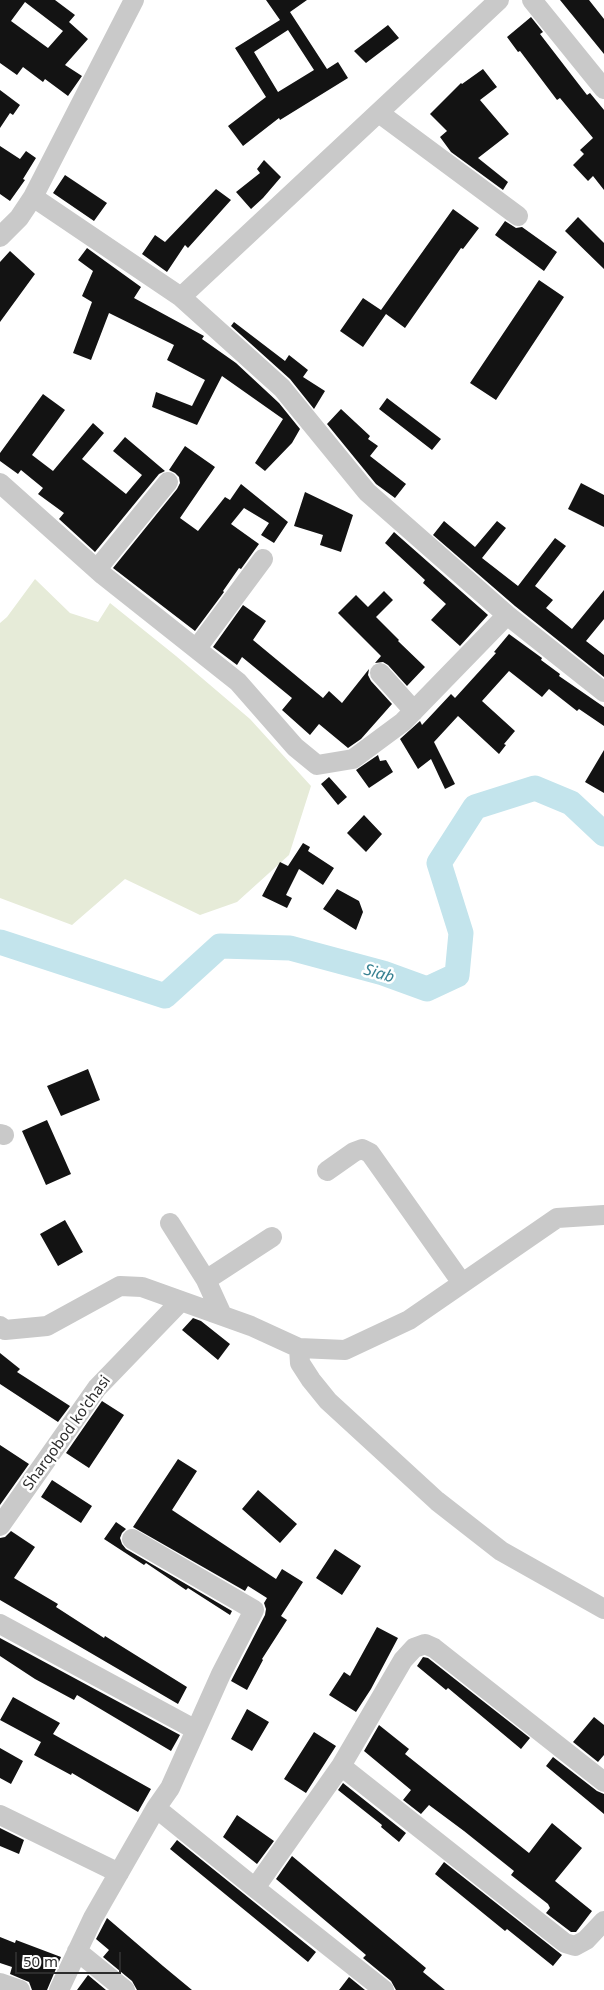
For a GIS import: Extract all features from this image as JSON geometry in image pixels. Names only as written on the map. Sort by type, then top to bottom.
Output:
[{"type":"street","points":[[0,237],[19,218],[33,197],[134,0]]},
{"type":"street","points":[[181,297],[498,0]]},
{"type":"street","points":[[532,0],[604,89]]},
{"type":"street","points":[[379,113],[518,216]]},
{"type":"street","points":[[33,197],[181,297],[282,388],[367,492],[507,615],[604,692]]},
{"type":"street","points":[[97,569],[168,482]]},
{"type":"street","points":[[0,483],[97,569],[238,682],[295,747],[317,765],[353,759],[404,722],[507,615]]},
{"type":"street","points":[[197,648],[263,559]]},
{"type":"street","points":[[380,673],[414,711]]},
{"type":"street","points":[[327,1171],[354,1152],[362,1149],[370,1153],[462,1283]]},
{"type":"street","points":[[2,1329],[48,1326],[120,1286],[142,1287],[251,1326],[299,1348],[345,1350],[409,1320],[557,1218],[604,1214]]},
{"type":"street","points":[[170,1223],[206,1280],[222,1315]]},
{"type":"street","points":[[206,1280],[272,1237]]},
{"type":"street","name":"Sharqobod ko'chasi","points":[[0,1526],[97,1388],[181,1301]]},
{"type":"street","points":[[299,1348],[300,1363],[328,1401],[437,1501],[501,1550],[604,1609]]},
{"type":"street","points":[[59,1990],[92,1918],[156,1808],[170,1788],[221,1674],[254,1610],[132,1538]]},
{"type":"street","points":[[0,1624],[196,1730]]},
{"type":"street","points":[[255,1888],[341,1766],[403,1660],[414,1648],[425,1644],[434,1648],[604,1782]]},
{"type":"street","points":[[341,1766],[565,1943],[576,1946],[586,1940],[604,1921]]},
{"type":"street","points":[[156,1808],[384,1990]]},
{"type":"street","points":[[0,1815],[119,1874]]},
{"type":"street","points":[[77,1951],[125,1990]]},
{"type":"street","points":[[0,1983],[20,1990]]},
{"type":"green space","points":[[35,579],[70,613],[98,622],[110,603],[250,719],[311,786],[289,855],[237,902],[200,915],[125,879],[72,925],[0,898],[0,623],[7,617]]},
{"type":"building","points":[[0,0],[55,0],[75,15],[69,22],[88,39],[65,65],[82,76],[68,96],[45,79],[43,82],[23,67],[17,75],[0,63]],"holes":[[[25,2],[63,31],[48,48],[11,21]]]},
{"type":"building","points":[[266,0],[307,0],[290,12],[327,69],[338,62],[348,78],[280,120],[279,118],[243,146],[228,126],[266,97],[235,48],[280,20]],"holes":[[[288,30],[314,70],[278,92],[254,52]]]},
{"type":"building","points":[[560,0],[589,0],[604,19],[604,54]]},
{"type":"building","points":[[531,17],[543,32],[540,34],[587,95],[590,93],[604,110],[604,190],[593,176],[588,181],[573,165],[584,154],[580,150],[593,138],[560,98],[557,100],[507,37]]},
{"type":"building","points":[[388,25],[399,38],[366,63],[354,51]]},
{"type":"building","points":[[483,69],[497,87],[480,100],[509,134],[478,158],[508,182],[503,190],[451,152],[440,137],[447,131],[430,114],[461,83]]},
{"type":"building","points":[[0,90],[20,105],[13,115],[10,113],[0,128]]},
{"type":"building","points":[[0,146],[20,159],[26,151],[36,158],[23,179],[25,180],[10,201],[0,194]]},
{"type":"building","points":[[264,160],[281,177],[251,209],[236,192],[260,173],[257,169]]},
{"type":"building","points":[[65,175],[107,203],[94,221],[53,193]]},
{"type":"building","points":[[216,189],[231,200],[188,248],[185,245],[167,272],[142,254],[155,235],[165,242]]},
{"type":"building","points":[[453,209],[479,228],[463,249],[461,248],[405,328],[386,314],[363,347],[340,331],[363,298],[381,310]]},
{"type":"building","points":[[578,217],[604,243],[604,269],[565,231]]},
{"type":"building","points":[[505,221],[516,228],[522,227],[557,252],[544,271],[495,235]]},
{"type":"building","points":[[87,248],[141,287],[134,298],[204,336],[202,339],[236,363],[279,403],[300,429],[292,443],[265,471],[255,463],[283,419],[222,376],[197,425],[152,407],[156,392],[192,406],[205,380],[167,360],[174,345],[109,313],[91,360],[73,353],[92,302],[82,296],[93,271],[78,260]]},
{"type":"building","points":[[10,251],[35,274],[0,322],[0,262]]},
{"type":"building","points":[[539,280],[564,297],[496,400],[470,383]]},
{"type":"building","points":[[234,322],[285,361],[289,355],[308,370],[303,377],[325,391],[314,409],[290,379],[231,326]]},
{"type":"building","points":[[43,394],[65,410],[32,455],[53,471],[93,423],[104,433],[82,459],[126,494],[142,475],[113,451],[125,437],[165,471],[159,474],[95,552],[59,519],[64,513],[38,494],[43,488],[21,470],[18,474],[0,461],[0,453]]},
{"type":"building","points":[[387,398],[441,439],[432,450],[379,409]]},
{"type":"building","points":[[341,409],[370,436],[368,439],[378,446],[370,456],[406,484],[395,498],[376,484],[327,424]]},
{"type":"building","points":[[185,446],[215,467],[180,518],[198,531],[225,497],[230,500],[241,484],[288,522],[274,543],[261,535],[269,523],[244,508],[231,524],[259,544],[241,569],[239,568],[195,631],[113,568],[177,489],[180,483],[179,477],[169,470]]},
{"type":"building","points":[[581,483],[604,495],[604,527],[568,509]]},
{"type":"building","points":[[305,492],[353,515],[341,552],[320,545],[323,535],[294,526]]},
{"type":"building","points":[[444,521],[475,547],[497,521],[506,528],[482,558],[518,586],[555,538],[566,546],[535,586],[553,600],[546,608],[572,629],[604,590],[604,619],[586,641],[604,655],[604,677],[515,606],[433,535]]},
{"type":"building","points":[[394,532],[488,615],[460,646],[431,620],[446,604],[423,583],[425,580],[385,543]]},
{"type":"building","points":[[384,591],[393,600],[376,617],[425,667],[407,686],[388,665],[383,662],[375,663],[381,656],[338,613],[356,595],[368,607]]},
{"type":"building","points":[[243,605],[266,621],[253,640],[323,698],[329,691],[342,703],[369,669],[368,675],[371,681],[392,704],[361,739],[348,748],[319,724],[310,735],[282,710],[292,698],[242,657],[237,665],[213,647]]},
{"type":"building","points":[[509,634],[542,658],[541,660],[560,674],[559,676],[604,707],[604,726],[579,709],[577,711],[549,689],[542,697],[509,671],[482,701],[515,731],[504,744],[506,745],[499,754],[458,716],[434,742],[455,784],[445,789],[431,759],[418,769],[400,739],[420,721],[422,725],[451,694],[455,698],[496,653],[494,652]]},
{"type":"building","points":[[604,750],[604,793],[585,782]]},
{"type":"building","points":[[378,755],[380,761],[386,760],[393,772],[369,788],[356,770]]},
{"type":"building","points":[[329,777],[347,797],[338,805],[321,784]]},
{"type":"building","points":[[364,815],[382,834],[366,852],[347,833]]},
{"type":"building","points":[[303,843],[310,847],[308,851],[334,868],[323,885],[299,869],[286,895],[292,898],[287,908],[262,896],[280,862],[288,866]]},
{"type":"building","points":[[337,889],[359,901],[363,912],[356,930],[323,909]]},
{"type":"building","points":[[88,1069],[100,1100],[61,1116],[47,1086]]},
{"type":"building","points":[[47,1120],[71,1174],[46,1185],[22,1131]]},
{"type":"building","points":[[65,1220],[83,1252],[58,1266],[40,1234]]},
{"type":"building","points":[[193,1318],[201,1321],[230,1344],[218,1360],[182,1330]]},
{"type":"building","points":[[0,1353],[20,1369],[17,1372],[70,1406],[58,1422],[0,1384]]},
{"type":"building","points":[[102,1401],[124,1415],[89,1468],[66,1453]]},
{"type":"building","points":[[0,1445],[29,1464],[0,1505]]},
{"type":"building","points":[[178,1459],[197,1471],[172,1510],[276,1579],[282,1569],[303,1582],[281,1616],[287,1620],[262,1659],[247,1690],[231,1681],[265,1615],[264,1603],[267,1598],[248,1586],[245,1591],[133,1527]]},
{"type":"building","points":[[52,1480],[92,1506],[81,1523],[41,1497]]},
{"type":"building","points":[[258,1490],[297,1524],[280,1543],[242,1509]]},
{"type":"building","points":[[116,1522],[126,1529],[120,1538],[126,1549],[232,1611],[230,1615],[188,1588],[186,1590],[146,1563],[144,1565],[104,1539]]},
{"type":"building","points":[[11,1531],[35,1547],[14,1578],[58,1604],[56,1607],[104,1638],[105,1636],[187,1687],[178,1704],[0,1600],[0,1538],[5,1537]]},
{"type":"building","points":[[335,1549],[361,1566],[342,1595],[316,1578]]},
{"type":"building","points":[[377,1627],[398,1638],[371,1689],[356,1712],[329,1695],[344,1672],[350,1676]]},
{"type":"building","points":[[0,1638],[180,1735],[171,1751],[77,1695],[74,1700],[35,1679],[0,1656]]},
{"type":"building","points":[[423,1657],[428,1658],[530,1738],[521,1749],[448,1688],[446,1690],[417,1666]]},
{"type":"building","points":[[13,1697],[60,1723],[53,1734],[151,1789],[138,1812],[72,1773],[71,1775],[34,1755],[41,1742],[0,1720]]},
{"type":"building","points":[[247,1709],[269,1722],[252,1751],[231,1739]]},
{"type":"building","points":[[594,1717],[604,1725],[604,1755],[598,1762],[573,1742]]},
{"type":"building","points":[[379,1725],[409,1749],[405,1754],[529,1853],[552,1823],[582,1848],[555,1881],[592,1911],[576,1932],[571,1932],[546,1913],[550,1908],[548,1904],[511,1875],[514,1871],[464,1831],[429,1805],[421,1814],[403,1800],[411,1790],[364,1751]]},
{"type":"building","points":[[314,1732],[336,1746],[306,1793],[284,1779]]},
{"type":"building","points":[[0,1748],[23,1761],[11,1784],[0,1778]]},
{"type":"building","points":[[553,1757],[597,1791],[604,1794],[604,1814],[546,1766]]},
{"type":"building","points":[[343,1783],[406,1833],[399,1842],[381,1827],[382,1825],[338,1790]]},
{"type":"building","points":[[237,1815],[274,1841],[257,1864],[223,1837]]},
{"type":"building","points":[[0,1828],[24,1840],[19,1854],[0,1846]]},
{"type":"building","points":[[177,1840],[316,1952],[308,1962],[170,1849]]},
{"type":"building","points":[[292,1856],[426,1968],[423,1972],[445,1990],[396,1990],[391,1981],[363,1958],[366,1955],[276,1879]]},
{"type":"building","points":[[444,1862],[562,1955],[553,1966],[507,1929],[505,1931],[435,1874]]},
{"type":"building","points":[[107,1918],[192,1990],[137,1990],[132,1981],[103,1957],[109,1950],[96,1939]]},
{"type":"building","points":[[0,1937],[15,1943],[16,1940],[61,1957],[47,1990],[32,1990],[29,1982],[10,1974],[12,1967],[0,1963]]},
{"type":"building","points":[[88,1975],[106,1990],[77,1990]]},
{"type":"building","points":[[349,1977],[365,1990],[339,1990]]},
{"type":"waterway","name":"Siab","points":[[0,942],[165,996],[220,946],[290,948],[383,973],[427,989],[457,975],[461,933],[439,863],[475,807],[535,788],[571,803],[604,834]]}]
